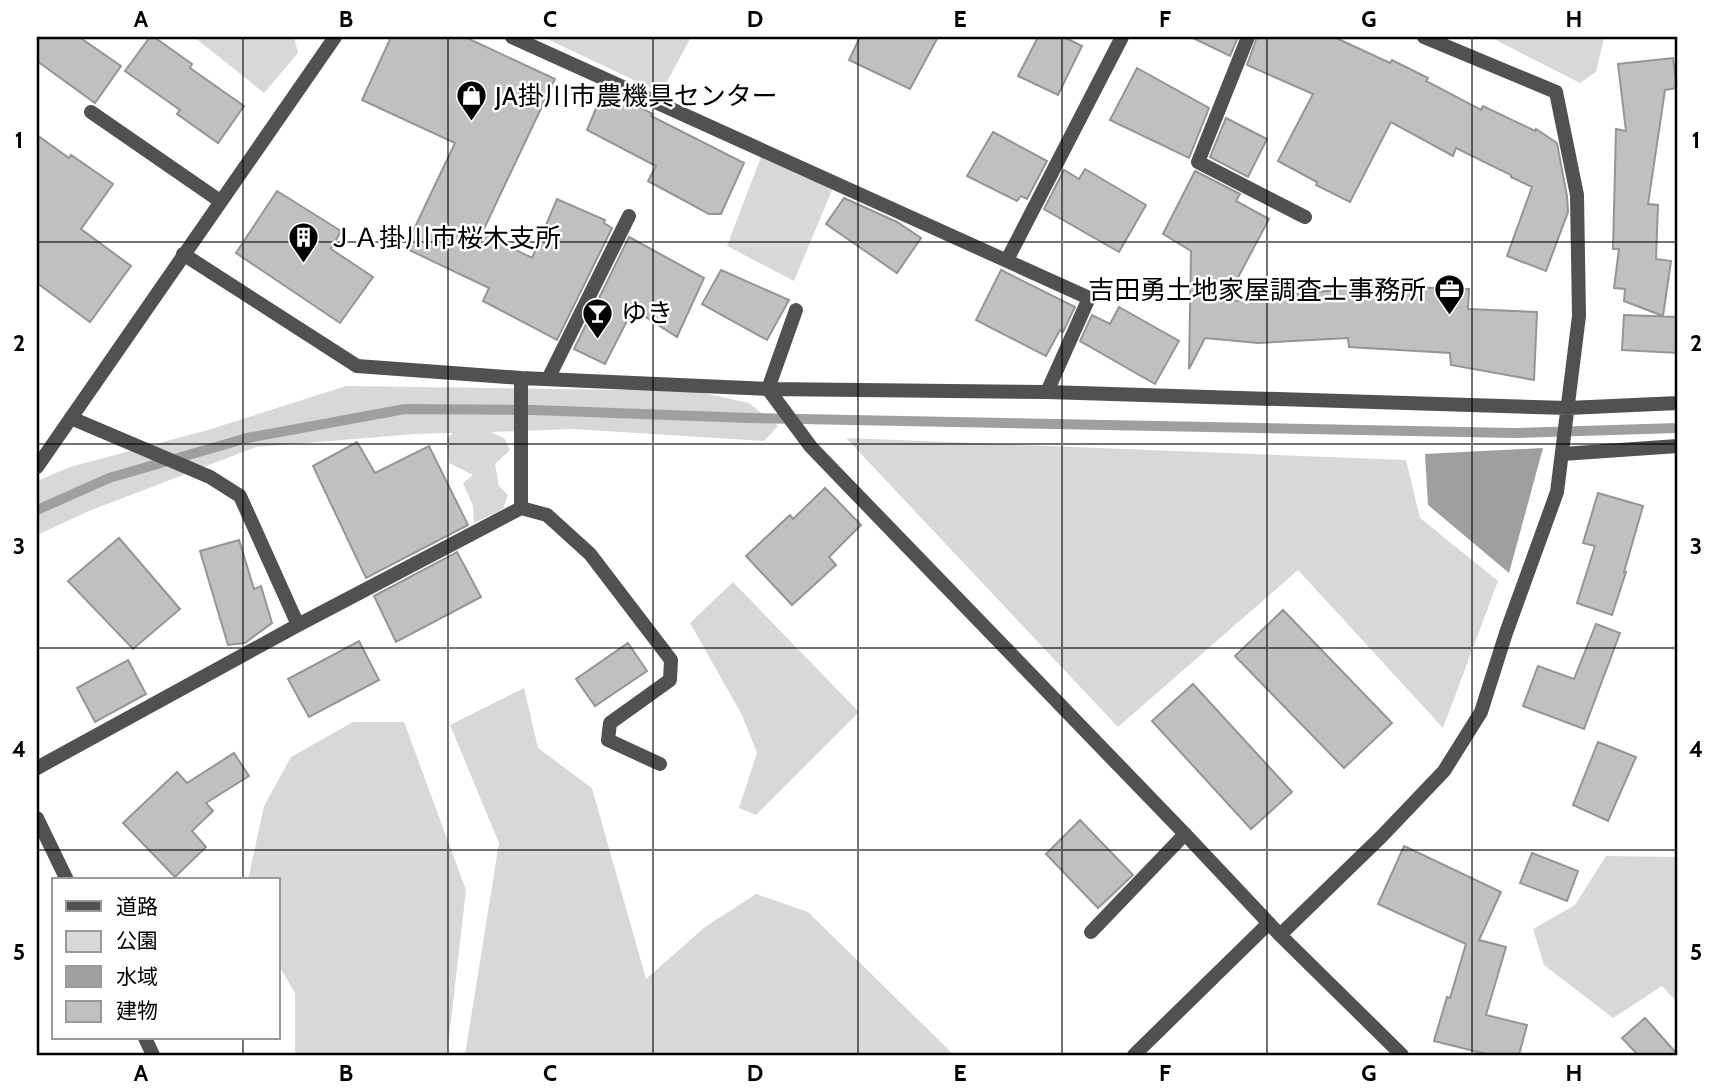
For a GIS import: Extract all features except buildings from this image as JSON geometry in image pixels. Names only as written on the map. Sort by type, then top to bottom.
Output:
[{"type":"street","points":[[37,467],[335,37]]},
{"type":"street","points":[[512,37],[1088,298],[1046,392]]},
{"type":"street","points":[[1007,260],[1122,37]]},
{"type":"street","points":[[1248,37],[1198,162],[1305,217]]},
{"type":"street","points":[[1280,935],[1382,836],[1444,771],[1481,712],[1506,633],[1557,492],[1579,316],[1577,195],[1556,92],[1424,37]]},
{"type":"street","points":[[91,112],[220,201]]},
{"type":"street","points":[[548,379],[629,216]]},
{"type":"street","points":[[183,254],[357,366],[521,382],[548,379],[768,389],[1046,392],[1567,413],[1678,403]]},
{"type":"street","points":[[768,389],[796,310]]},
{"type":"street","points":[[521,382],[521,508]]},
{"type":"street","points":[[768,389],[811,447],[1280,935],[1402,1055]]},
{"type":"street","points":[[71,418],[210,477],[240,496],[298,625]]},
{"type":"street","points":[[1562,454],[1678,446]]},
{"type":"street","points":[[37,768],[298,625],[521,508],[547,515],[590,554],[671,660],[670,680],[610,723],[608,740],[660,764]]},
{"type":"street","points":[[37,818],[66,878]]},
{"type":"street","points":[[1091,932],[1185,834]]},
{"type":"street","points":[[1134,1055],[1269,923]]},
{"type":"green space","points":[[194,37],[294,37],[298,53],[264,93]]},
{"type":"green space","points":[[543,37],[691,37],[661,93]]},
{"type":"green space","points":[[1490,37],[1604,38],[1596,72],[1580,83]]},
{"type":"green space","points":[[764,149],[835,183],[794,281],[727,246]]},
{"type":"green space","points":[[346,386],[694,391],[749,403],[778,426],[764,441],[573,429],[491,432],[505,439],[510,450],[495,464],[499,486],[508,495],[503,509],[474,523],[473,506],[463,483],[473,475],[449,463],[447,438],[453,433],[256,447],[89,511],[37,535],[37,481],[70,467],[208,430]]},
{"type":"green space","points":[[846,438],[1406,460],[1420,518],[1498,581],[1443,728],[1298,570],[1118,727]]},
{"type":"green space","points":[[733,582],[859,712],[756,815],[739,808],[757,753],[742,715],[690,623]]},
{"type":"green space","points":[[524,688],[538,748],[592,788],[646,979],[705,927],[756,894],[808,912],[954,1055],[465,1055],[499,843],[450,725]]},
{"type":"green space","points":[[353,722],[404,722],[466,890],[447,1055],[295,1055],[295,993],[280,967],[280,878],[248,878],[264,806],[291,757]]},
{"type":"green space","points":[[1606,856],[1678,857],[1678,1003],[1662,986],[1613,1018],[1544,965],[1533,929],[1575,905]]},
{"type":"water","points":[[1543,448],[1509,573],[1428,505],[1425,454]]},
{"type":"waterway","points":[[37,510],[109,478],[247,438],[405,409],[1514,433],[1678,428]]},
{"type":"place","name":"JA掛川市農機具センター","points":[[472,123]]},
{"type":"place","name":"ＪＡ掛川市桜木支所","points":[[304,265]]},
{"type":"place","name":"吉田勇土地家屋調査士事務所","points":[[1449,317]]},
{"type":"place","name":"ゆき","points":[[598,340]]}]
